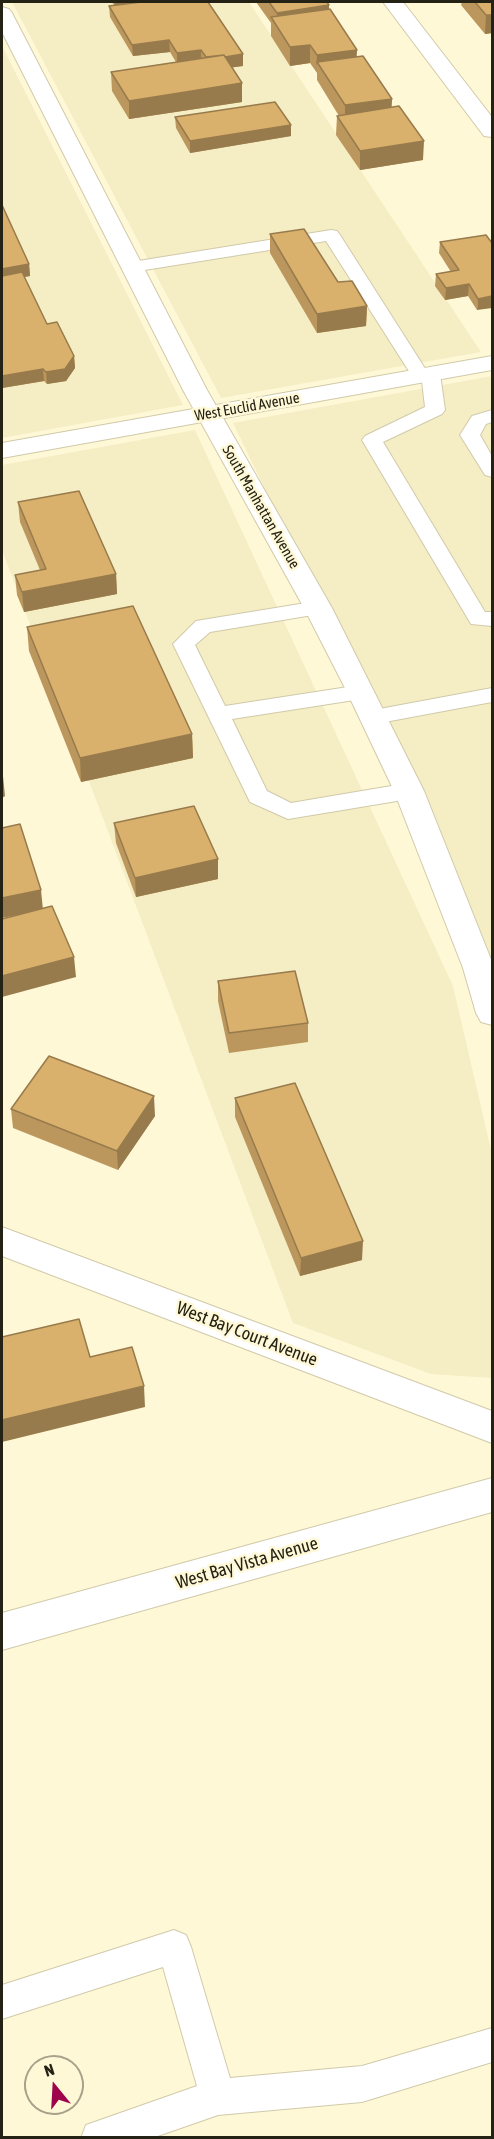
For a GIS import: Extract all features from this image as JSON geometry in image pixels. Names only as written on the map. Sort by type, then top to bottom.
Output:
[{"type":"main road","points":[[393,2],[492,131]]},
{"type":"main road","name":"South Manhattan Avenue","points":[[2,14],[208,414],[318,608],[374,717],[409,791],[479,968],[492,1013]]},
{"type":"main road","name":"West Euclid Avenue","points":[[2,451],[492,363]]},
{"type":"main road","name":"West Bay Court Avenue","points":[[2,1241],[492,1426]]},
{"type":"main road","name":"West Bay Vista Avenue","points":[[2,1632],[492,1495]]},
{"type":"lane","points":[[132,267],[331,235],[426,375],[435,410],[372,440],[478,619],[492,619]]},
{"type":"lane","points":[[492,416],[479,420],[470,435],[492,471]]},
{"type":"lane","points":[[318,608],[204,627],[184,644],[258,796],[288,811],[409,791]]},
{"type":"lane","points":[[218,714],[361,692]]},
{"type":"lane","points":[[374,717],[492,695]]},
{"type":"lane","points":[[2,2002],[174,1947],[218,2097]]},
{"type":"lane","points":[[99,2138],[218,2097],[362,2084],[492,2045]]},
{"type":"shaded area","points":[[12,2],[249,2],[481,352],[221,398]]},
{"type":"shaded area","points":[[2,46],[183,405],[2,438]]},
{"type":"shaded area","points":[[492,376],[492,959],[233,423]]},
{"type":"shaded area","points":[[195,430],[453,986],[492,1154],[492,1378],[431,1374],[293,1323],[2,550],[2,465]]},
{"type":"building","points":[[141,2],[208,2],[243,54],[206,57],[201,50],[177,53],[169,40],[132,45],[109,6]]},
{"type":"building","points":[[269,2],[327,2],[329,5],[277,13]]},
{"type":"building","points":[[475,2],[492,2],[492,15],[486,15]]},
{"type":"building","points":[[330,9],[357,50],[317,55],[310,45],[290,47],[271,17]]},
{"type":"building","points":[[224,55],[242,83],[129,101],[111,72]]},
{"type":"building","points":[[363,56],[392,99],[345,105],[317,62]]},
{"type":"building","points":[[275,102],[291,125],[190,141],[175,117]]},
{"type":"building","points":[[399,106],[424,141],[360,151],[337,116]]},
{"type":"building","points":[[2,205],[29,264],[2,269]]},
{"type":"building","points":[[304,229],[338,282],[352,281],[367,306],[317,314],[270,234]]},
{"type":"building","points":[[486,235],[492,243],[492,296],[478,299],[469,284],[446,288],[436,274],[459,270],[440,242]]},
{"type":"building","points":[[22,272],[47,324],[57,322],[74,356],[65,369],[46,372],[43,369],[2,376],[2,276]]},
{"type":"building","points":[[79,491],[116,574],[22,592],[15,575],[46,569],[18,502]]},
{"type":"building","points":[[133,606],[192,734],[80,758],[27,627]]},
{"type":"building","points":[[194,806],[218,859],[135,878],[114,823]]},
{"type":"building","points":[[20,824],[41,890],[2,898],[2,828]]},
{"type":"building","points":[[52,906],[74,957],[2,976],[2,919]]},
{"type":"building","points":[[295,971],[308,1023],[229,1033],[218,981]]},
{"type":"building","points":[[49,1056],[154,1096],[117,1151],[11,1109]]},
{"type":"building","points":[[295,1083],[363,1241],[301,1258],[235,1098]]},
{"type":"building","points":[[79,1319],[90,1357],[132,1347],[144,1386],[2,1420],[2,1337]]}]
